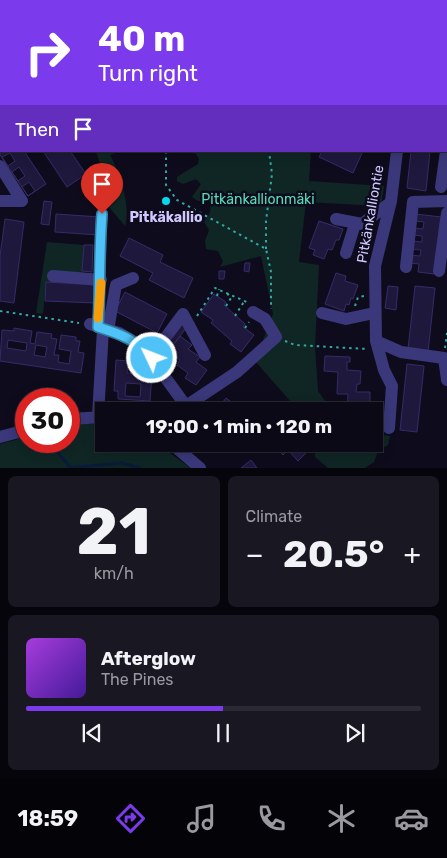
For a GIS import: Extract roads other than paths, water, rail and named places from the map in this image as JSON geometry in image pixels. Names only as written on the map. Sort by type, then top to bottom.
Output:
[{"type":"street","name":"Pitkänkalliontie","points":[[389,428],[392,386],[373,345],[375,266],[390,203],[396,152]]},
{"type":"street","points":[[441,187],[446,152]]},
{"type":"street","points":[[0,166],[22,201],[0,201]]},
{"type":"street","points":[[406,267],[413,202],[447,201]]},
{"type":"street","points":[[336,219],[362,224],[390,203]]},
{"type":"street","points":[[439,271],[447,213]]},
{"type":"street","points":[[101,402],[100,245],[102,214]]},
{"type":"street","points":[[346,252],[355,224]]},
{"type":"street","points":[[53,276],[101,280]]},
{"type":"street","points":[[100,328],[116,286],[133,278]]},
{"type":"street","points":[[193,402],[237,372],[275,334],[265,319],[252,312]]},
{"type":"street","points":[[322,313],[346,319],[356,315],[374,313]]},
{"type":"street","points":[[151,357],[183,314],[205,355]]},
{"type":"street","points":[[100,328],[129,338],[144,348],[179,402]]},
{"type":"street","points":[[373,345],[400,352],[444,358],[447,380]]},
{"type":"street","points":[[80,418],[95,417]]},
{"type":"street","points":[[0,437],[15,433]]},
{"type":"street","points":[[181,452],[200,468]]},
{"type":"waterway","points":[[58,453],[71,468]]},
{"type":"waterway","points":[[68,468],[122,463],[140,468]]},
{"type":"place","name":"Pitkäkallio","points":[[166,201]]},
{"type":"park label","name":"Pitkänkallionmäki","points":[[258,199]]}]
